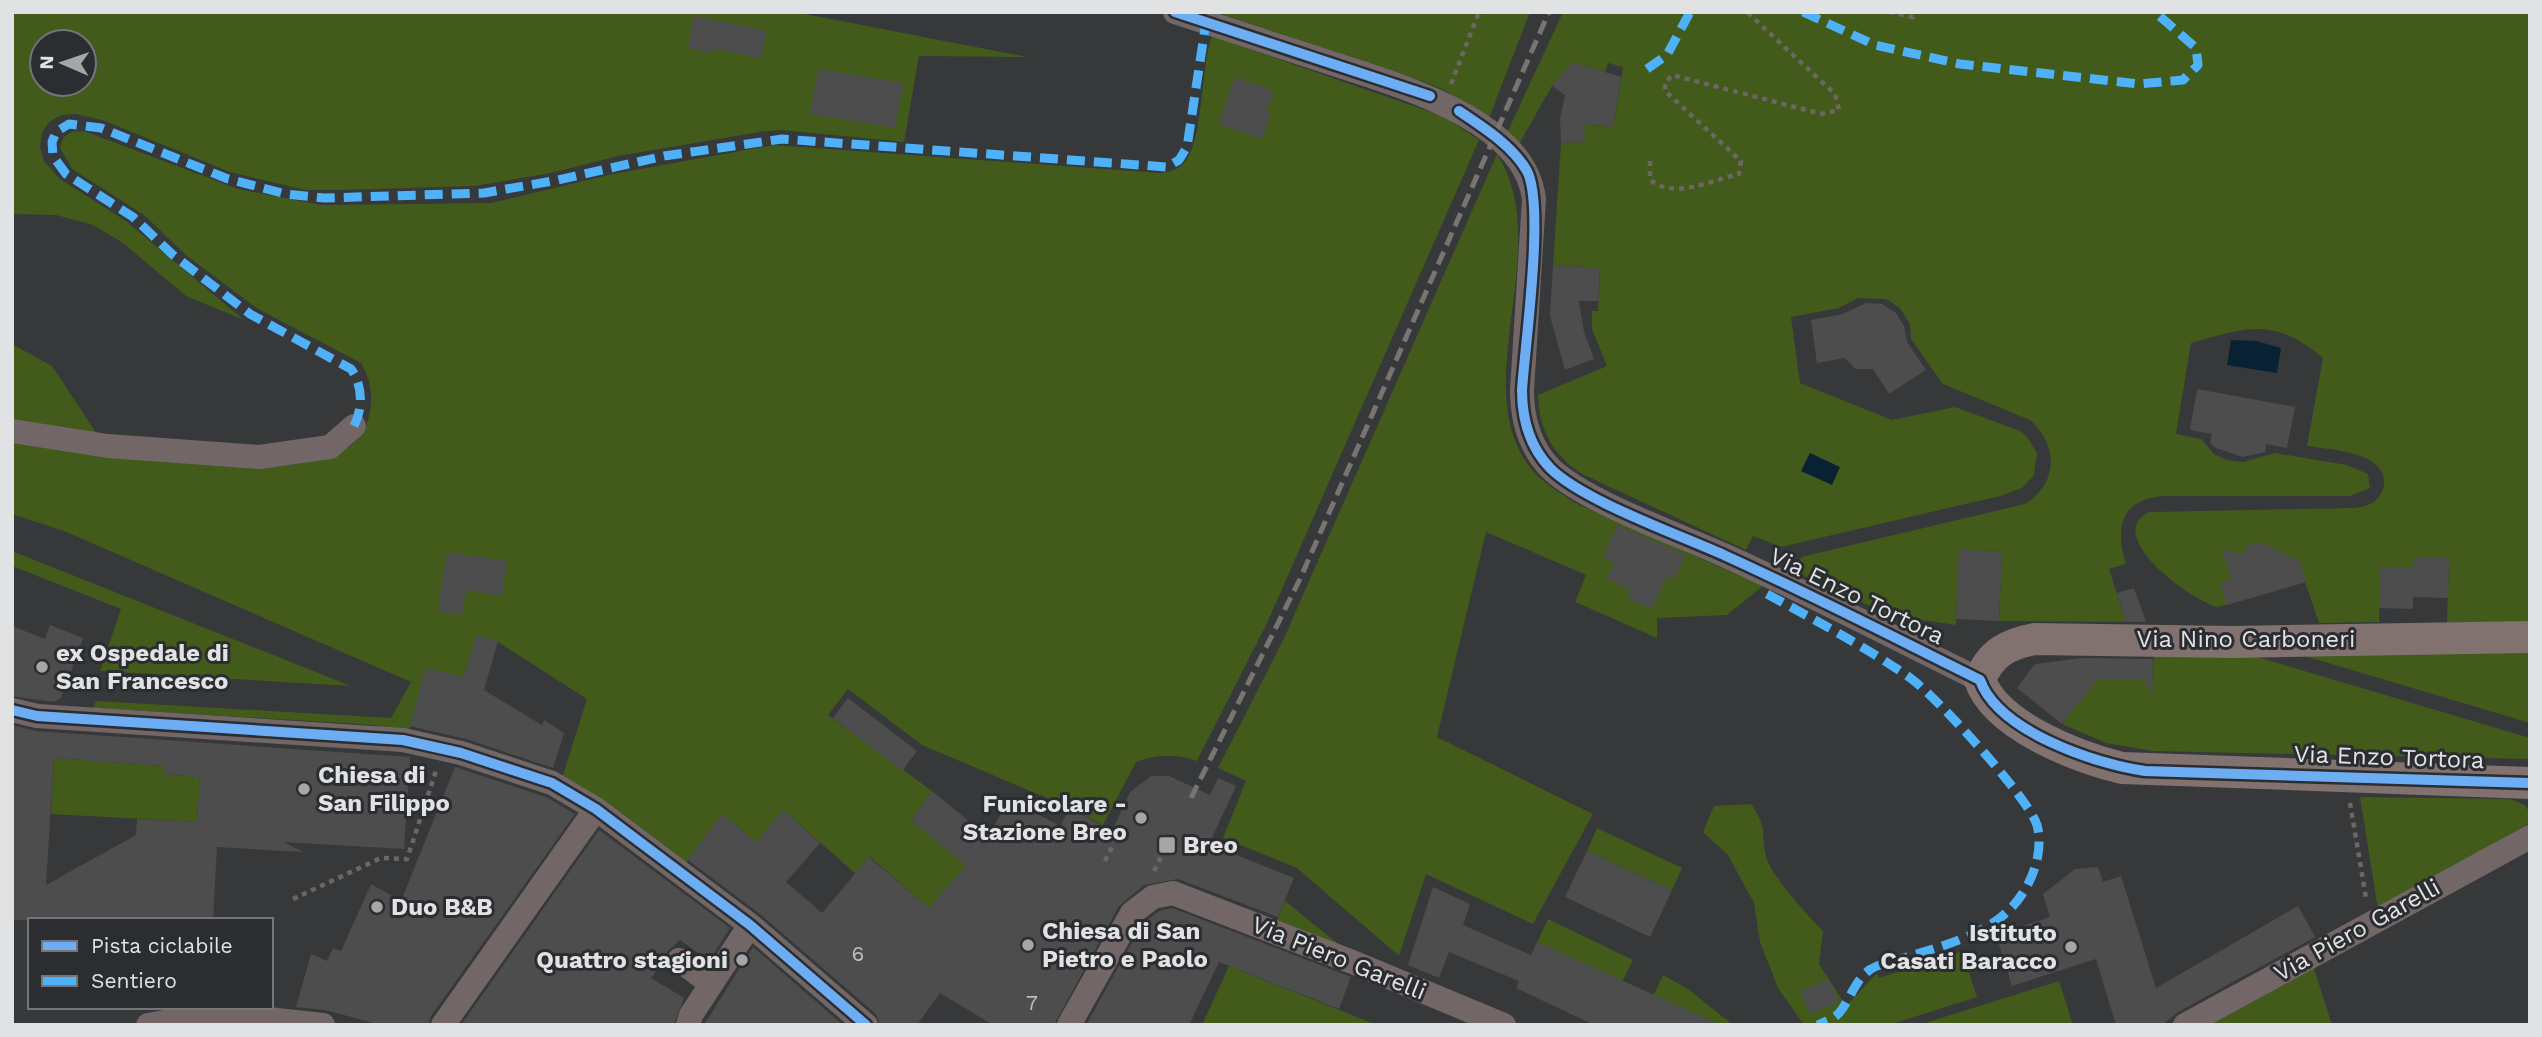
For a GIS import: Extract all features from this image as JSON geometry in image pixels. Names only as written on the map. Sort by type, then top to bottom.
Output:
[{"type":"main road","name":"Via Nino Carboneri","points":[[1980,680],[1985,666],[1995,654],[2008,646],[2035,639],[2232,642],[2530,637]]},
{"type":"main road","name":"Via Enzo Tortora","points":[[1980,680],[1992,705],[2012,719],[2066,749],[2122,768],[2145,771],[2530,783]]},
{"type":"street","name":"Via Enzo Tortora","points":[[1175,12],[1454,102],[1513,154],[1530,177],[1534,199],[1522,402],[1525,425],[1543,460],[1557,474],[1594,497],[1781,581],[1980,680]]},
{"type":"street","points":[[12,431],[108,446],[258,457],[330,447],[354,426]]},
{"type":"street","points":[[12,710],[37,716],[408,741],[461,753],[552,783],[596,809],[750,925],[866,1025]]},
{"type":"street","points":[[443,1025],[596,809]]},
{"type":"street","name":"Via Piero Garelli","points":[[2185,1025],[2530,836]]},
{"type":"street","name":"Via Piero Garelli","points":[[1069,1025],[1132,913],[1153,897],[1173,894],[1355,963],[1504,1025]]},
{"type":"street","points":[[688,1025],[710,984],[750,925]]},
{"type":"street","points":[[678,960],[710,984]]},
{"type":"street","points":[[148,1025],[214,1013],[324,1025]]},
{"type":"path","points":[[1454,102],[1479,12]]},
{"type":"path","points":[[1650,161],[1650,180],[1659,187],[1686,189],[1739,174],[1741,161],[1730,148],[1665,91],[1665,83],[1672,75],[1822,114],[1839,110],[1835,94],[1747,12]]},
{"type":"path","points":[[1889,12],[1913,16],[1915,12]]},
{"type":"path","points":[[293,899],[381,858],[407,859],[437,770]]},
{"type":"path","points":[[2349,793],[2371,923]]},
{"type":"path","points":[[1156,868],[1165,849],[1158,845]]},
{"type":"path","points":[[1105,862],[1112,847]]},
{"type":"green space","points":[[12,12],[795,12],[1027,57],[919,56],[904,142],[781,130],[760,132],[618,156],[551,173],[475,186],[305,190],[230,172],[102,120],[76,114],[62,115],[49,122],[42,133],[40,147],[44,161],[60,179],[126,221],[244,320],[186,296],[123,243],[93,225],[56,215],[12,214]]},
{"type":"green space","points":[[1215,12],[1530,12],[1489,118],[1448,92],[1428,83]]},
{"type":"green space","points":[[1563,12],[2530,12],[2530,622],[2447,622],[2449,559],[2414,568],[2381,568],[2379,622],[2319,623],[2305,582],[2218,607],[2190,593],[2156,566],[2143,551],[2136,536],[2137,522],[2149,512],[2352,508],[2370,504],[2381,494],[2384,477],[2379,467],[2370,460],[2358,455],[2307,446],[2323,358],[2290,336],[2275,331],[2245,330],[2191,343],[2176,434],[2201,439],[2214,454],[2227,460],[2243,462],[2275,453],[2347,465],[2368,474],[2370,488],[2350,496],[2163,496],[2138,503],[2129,510],[2122,528],[2121,539],[2126,564],[2109,569],[2126,622],[1999,621],[2002,552],[1959,550],[1956,625],[1889,615],[1796,572],[1801,557],[2025,504],[2044,486],[2049,475],[2050,452],[2046,441],[2030,420],[1943,384],[1911,339],[1910,324],[1900,308],[1886,299],[1858,298],[1839,308],[1791,317],[1800,383],[1892,420],[1955,407],[2020,431],[2037,453],[2034,475],[2022,488],[2000,496],[1781,547],[1753,536],[1746,550],[1582,474],[1563,459],[1550,440],[1541,419],[1538,395],[1607,366],[1592,329],[1592,311],[1598,311],[1600,268],[1553,265],[1561,143],[1585,142],[1583,124],[1613,127],[1623,67],[1608,63],[1605,72],[1573,62],[1552,86],[1519,144],[1507,133]]},
{"type":"green space","points":[[1212,36],[1445,117],[1479,140],[1268,621],[1197,761],[1166,756],[1136,762],[1103,825],[1070,808],[922,745],[848,689],[828,715],[932,791],[911,821],[986,877],[942,893],[929,908],[870,857],[856,874],[783,810],[756,842],[722,814],[684,866],[562,778],[587,699],[498,642],[477,635],[464,677],[425,669],[409,733],[375,725],[93,708],[96,701],[391,718],[411,682],[64,531],[12,514],[12,438],[278,466],[322,459],[348,448],[366,426],[370,411],[370,386],[361,363],[258,309],[187,256],[144,215],[72,169],[60,148],[63,138],[71,132],[84,131],[238,189],[321,205],[491,203],[613,174],[774,145],[1160,173],[1179,167],[1190,153],[1195,139]]},
{"type":"green space","points":[[1497,154],[1513,191],[1518,230],[1506,395],[1512,432],[1529,466],[1545,482],[1575,503],[1763,586],[1727,615],[1657,618],[1657,638],[1575,602],[1586,575],[1486,532],[1437,737],[1593,814],[1533,924],[1426,874],[1399,956],[1297,868],[1223,838],[1246,781],[1218,768],[1284,638]]},
{"type":"green space","points":[[12,344],[52,366],[99,437],[12,424]]},
{"type":"green space","points":[[12,551],[351,686],[100,671],[121,609],[12,566]]},
{"type":"green space","points":[[2530,652],[2530,723],[2298,654]]},
{"type":"green space","points":[[2154,656],[2254,656],[2530,738],[2530,759],[2152,751],[2106,743],[2062,724],[2088,691],[2082,679],[2152,680]]},
{"type":"green space","points":[[54,758],[164,766],[164,774],[200,777],[197,822],[51,814]]},
{"type":"green space","points":[[2360,797],[2510,799],[2525,805],[2530,813],[2530,823],[2378,909]]},
{"type":"green space","points":[[1751,804],[1762,825],[1766,856],[1774,873],[1823,931],[1819,964],[1846,1006],[1877,973],[1879,978],[1962,951],[1977,997],[1889,1025],[1804,1025],[1778,988],[1760,942],[1754,903],[1728,855],[1703,832],[1714,806]]},
{"type":"green space","points":[[1597,828],[1682,868],[1672,890],[1587,851]]},
{"type":"green space","points":[[1285,901],[1347,951],[1276,923]]},
{"type":"green space","points":[[1548,919],[1633,960],[1622,982],[1537,942]]},
{"type":"green space","points":[[1229,966],[1377,1025],[1202,1025]]},
{"type":"green space","points":[[2314,968],[2332,1025],[2210,1025]]},
{"type":"green space","points":[[1663,975],[1688,989],[1733,1025],[1721,1025],[1653,996]]},
{"type":"green space","points":[[2059,981],[2073,1025],[1919,1025]]},
{"type":"water","points":[[2231,340],[2256,341],[2281,348],[2277,373],[2227,365]]},
{"type":"water","points":[[1810,453],[1840,467],[1832,485],[1801,471]]},
{"type":"building","points":[[694,16],[767,31],[761,58],[715,49],[714,53],[688,48]]},
{"type":"building","points":[[1573,62],[1621,77],[1613,127],[1583,124],[1585,142],[1561,143],[1560,119],[1565,95],[1552,86]]},
{"type":"building","points":[[818,69],[903,83],[895,128],[810,114]]},
{"type":"building","points":[[1235,77],[1274,91],[1266,111],[1271,113],[1262,139],[1219,124]]},
{"type":"building","points":[[1553,265],[1600,268],[1598,301],[1579,301],[1584,332],[1594,359],[1565,370],[1550,316]]},
{"type":"building","points":[[1866,303],[1882,304],[1896,313],[1904,326],[1907,342],[1926,370],[1889,394],[1873,369],[1856,369],[1845,358],[1817,363],[1811,320],[1843,314]]},
{"type":"building","points":[[2197,389],[2295,407],[2287,448],[2266,444],[2265,452],[2243,457],[2216,448],[2210,443],[2212,434],[2190,430]]},
{"type":"building","points":[[1617,525],[1685,555],[1675,579],[1667,576],[1652,609],[1627,598],[1630,590],[1607,579],[1614,563],[1603,558]]},
{"type":"building","points":[[2261,542],[2300,562],[2306,582],[2227,605],[2220,583],[2231,579],[2222,549],[2243,555],[2247,546]]},
{"type":"building","points":[[1959,550],[2002,552],[1999,621],[1956,619]]},
{"type":"building","points":[[447,552],[507,561],[502,596],[466,590],[462,615],[438,611]]},
{"type":"building","points":[[2414,557],[2449,558],[2448,598],[2413,597],[2413,609],[2379,608],[2380,567],[2414,568]]},
{"type":"building","points":[[2134,588],[2146,622],[2126,622],[2117,593]]},
{"type":"building","name":"ex Ospedale di San Francesco","points":[[50,625],[83,638],[61,698],[54,702],[12,696],[12,626],[45,639]]},
{"type":"building","points":[[476,635],[498,641],[484,690],[542,725],[544,720],[564,733],[553,768],[466,739],[410,726],[425,668],[464,677]]},
{"type":"building","points":[[2081,658],[2153,659],[2152,696],[2144,680],[2097,680],[2062,724],[2017,688],[2035,664]]},
{"type":"building","points":[[848,698],[917,751],[902,771],[833,718]]},
{"type":"building","points":[[12,725],[36,731],[410,757],[404,849],[284,842],[303,852],[217,847],[213,918],[12,920]],"holes":[[[54,758],[164,766],[164,774],[200,777],[197,822],[137,819],[136,835],[46,885]]]},
{"type":"building","points":[[455,767],[546,797],[575,814],[431,1016],[428,1025],[381,1025],[325,1010],[296,1007],[311,954],[327,961],[333,948],[341,951],[371,884],[401,901]]},
{"type":"building","points":[[1151,776],[1169,776],[1210,795],[1218,778],[1236,786],[1209,844],[1294,878],[1278,917],[1178,879],[1144,885],[1119,906],[1054,1025],[993,1025],[940,993],[917,1025],[880,1025],[876,1014],[760,914],[688,860],[722,814],[756,842],[783,810],[820,843],[786,882],[822,913],[869,857],[929,908],[966,865],[911,821],[932,791],[988,837],[1009,799],[1060,826],[1070,808],[1112,831],[1130,792]]},
{"type":"building","points":[[599,830],[730,928],[709,961],[680,940],[667,952],[664,961],[651,978],[684,998],[674,1025],[461,1025]]},
{"type":"building","points":[[1587,851],[1672,890],[1650,937],[1565,897]]},
{"type":"building","name":"Istituto Casati Baracco","points":[[2098,867],[2103,882],[2121,876],[2156,988],[2298,906],[2315,937],[2178,1012],[2162,1025],[2116,1025],[2096,959],[2012,986],[1996,935],[2050,917],[2043,894],[2075,869]]},
{"type":"building","points":[[1433,887],[1470,904],[1463,925],[1531,955],[1537,942],[1721,1025],[1594,1025],[1516,988],[1519,981],[1449,952],[1439,978],[1408,965]]},
{"type":"building","points":[[1172,908],[1351,977],[1339,1009],[1219,962],[1189,1025],[1086,1025],[1143,923],[1159,911]]},
{"type":"building","points":[[753,947],[843,1025],[704,1025]]},
{"type":"building","points":[[1829,979],[1839,1002],[1810,1014],[1800,991]]},
{"type":"railway","points":[[1191,798],[1300,579],[1549,12]]},
{"type":"marked path","points":[[1647,69],[1667,55],[1690,12]]},
{"type":"marked path","points":[[1803,12],[1875,45],[1960,64],[2139,84],[2183,80],[2198,65],[2196,48],[2155,12]]},
{"type":"marked path","points":[[354,426],[360,397],[358,382],[351,369],[250,314],[173,255],[133,217],[66,174],[53,156],[52,142],[56,132],[69,124],[101,128],[228,179],[286,194],[324,198],[484,193],[558,180],[664,156],[782,139],[1167,167],[1179,160],[1187,147],[1206,22]]},
{"type":"marked path","points":[[1767,594],[1875,655],[1922,687],[1979,747],[2017,793],[2030,811],[2039,837],[2037,860],[2028,884],[2007,912],[1971,935],[1871,969],[1860,979],[1837,1015],[1818,1025]]},
{"type":"cycle path","points":[[1175,12],[1430,96]]},
{"type":"cycle path","points":[[1459,111],[1497,138],[1514,153],[1527,171],[1532,189],[1534,244],[1522,390],[1523,411],[1528,432],[1543,460],[1565,480],[1585,493],[1822,601],[1980,680],[1990,698],[2006,715],[2050,742],[2101,761],[2145,771],[2530,783]]},
{"type":"cycle path","points":[[12,710],[37,716],[403,740],[461,753],[552,783],[596,809],[750,925],[866,1025]]},
{"type":"place","name":"ex Ospedale di San Francesco","points":[[42,667]]},
{"type":"place","name":"Chiesa di San Filippo","points":[[304,789]]},
{"type":"place","name":"Funicolare - Stazione Breo","points":[[1141,818]]},
{"type":"place","name":"Breo","points":[[1167,845]]},
{"type":"place","name":"Duo B&B","points":[[377,907]]},
{"type":"place","name":"Chiesa di San Pietro e Paolo","points":[[1028,945]]},
{"type":"place","name":"Istituto Casati Baracco","points":[[2071,947]]},
{"type":"place","name":"Quattro stagioni","points":[[742,960]]}]
